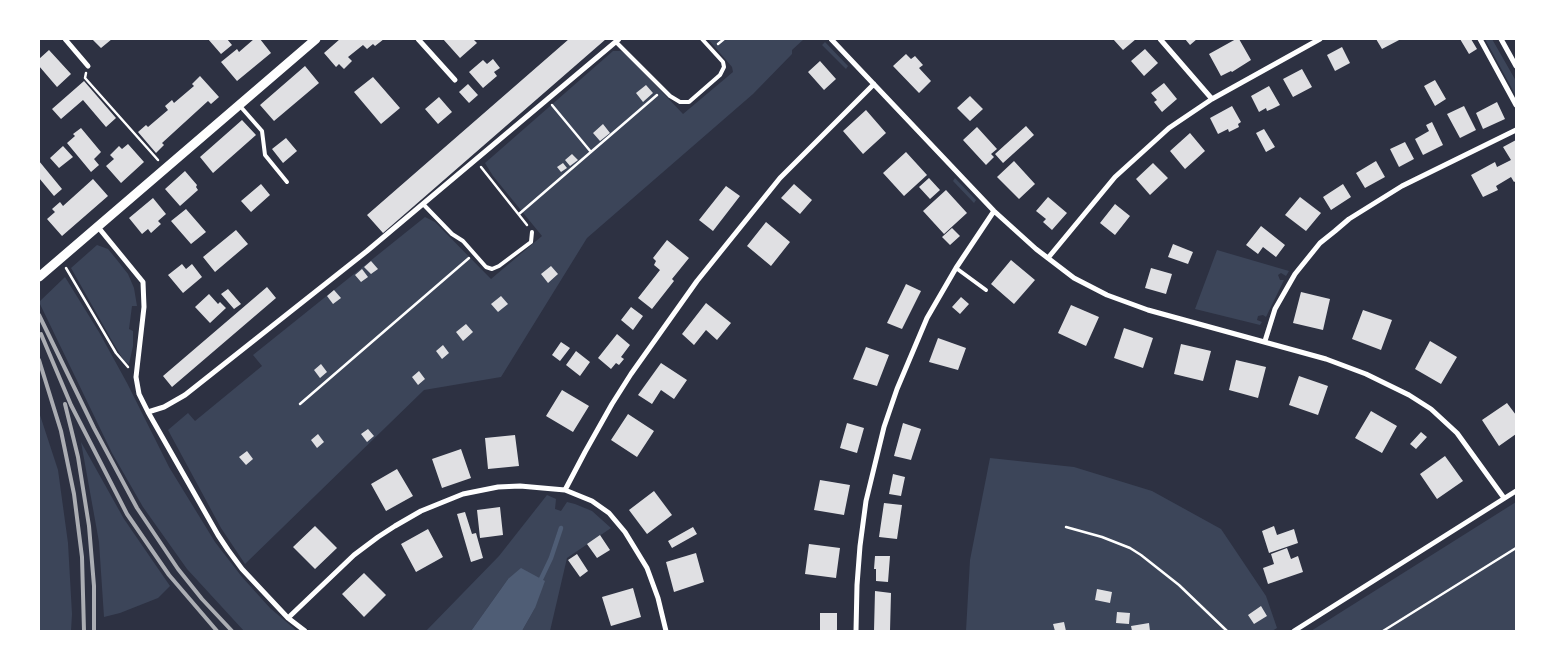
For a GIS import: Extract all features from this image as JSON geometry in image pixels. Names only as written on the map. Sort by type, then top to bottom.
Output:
[{"type":"street","points":[[65,39],[88,66]]},
{"type":"street","points":[[39,277],[316,39]]},
{"type":"street","points":[[418,39],[455,80]]},
{"type":"street","points":[[831,39],[994,211],[1036,249],[1074,278],[1107,295],[1148,310],[1313,354],[1344,365],[1384,383],[1420,402],[1457,433],[1504,498]]},
{"type":"street","points":[[1160,39],[1212,100]]},
{"type":"street","points":[[1048,258],[1126,166],[1169,128],[1212,100],[1320,39]]},
{"type":"street","points":[[1480,39],[1516,105]]},
{"type":"street","points":[[1501,39],[1516,66]]},
{"type":"street","points":[[148,412],[164,407],[185,395],[367,251],[617,40]]},
{"type":"street","points":[[565,490],[622,389],[697,281],[780,178],[874,84]]},
{"type":"street","points":[[1265,341],[1275,309],[1295,274],[1320,243],[1335,230],[1362,210],[1402,186],[1516,130]]},
{"type":"street","points":[[856,631],[856,585],[860,546],[868,493],[884,426],[916,342],[940,294],[994,211]]},
{"type":"street","points":[[98,227],[143,282],[144,307],[136,377],[139,394],[148,412],[228,550],[242,569],[288,618],[306,631]]},
{"type":"street","points":[[288,618],[364,547],[395,526],[438,503],[463,494],[498,487],[520,486],[565,490],[596,504],[609,514],[625,532],[646,568],[658,598],[666,631]]},
{"type":"street","points":[[1294,631],[1516,491]]},
{"type":"lane","points":[[617,40],[670,96],[680,102],[689,102],[720,75],[724,67],[723,62],[702,39]]},
{"type":"lane","points":[[239,105],[262,132],[264,155],[287,182]]},
{"type":"lane","points":[[423,204],[452,234],[463,241],[486,267],[492,269],[499,266],[531,242],[532,232]]},
{"type":"lane","points":[[956,268],[986,290]]},
{"type":"path","points":[[88,66],[85,78],[165,169]]},
{"type":"path","points":[[519,214],[664,89]]},
{"type":"path","points":[[547,99],[591,152]]},
{"type":"path","points":[[476,160],[532,232]]},
{"type":"path","points":[[300,404],[474,254]]},
{"type":"path","points":[[58,260],[67,270],[116,353],[136,377]]},
{"type":"path","points":[[1066,527],[1102,537],[1130,548],[1141,555],[1179,585],[1226,631]]},
{"type":"path","points":[[1383,631],[1516,548]]},
{"type":"shaded area","points":[[708,39],[804,39],[753,94],[587,238],[501,377],[424,390],[245,564],[221,528],[168,430],[188,413],[195,421],[262,366],[253,355],[425,217],[435,222],[491,279],[542,236],[493,176],[485,163],[613,51],[621,51],[627,55],[683,114],[733,72],[732,67]]},
{"type":"shaded area","points":[[1485,39],[1492,39],[1516,81],[1516,96]]},
{"type":"shaded area","points":[[825,42],[848,66],[846,69],[822,45]]},
{"type":"shaded area","points":[[955,178],[976,200],[974,203],[953,181]]},
{"type":"shaded area","points":[[97,245],[108,249],[128,274],[134,288],[137,306],[132,306],[129,329],[133,331],[133,346],[129,364],[124,361],[71,268]]},
{"type":"shaded area","points":[[1217,250],[1289,271],[1286,276],[1281,273],[1278,275],[1280,280],[1284,280],[1266,317],[1263,315],[1258,316],[1257,320],[1262,322],[1260,325],[1195,309]]},
{"type":"shaded area","points":[[65,277],[99,332],[127,383],[169,467],[215,542],[242,577],[270,608],[297,631],[244,631],[187,569],[143,507],[112,453],[39,302]]},
{"type":"shaded area","points":[[39,412],[58,470],[68,543],[72,614],[71,631],[39,631]]},
{"type":"shaded area","points":[[81,442],[124,519],[170,586],[158,598],[120,613],[104,617],[99,542]]},
{"type":"shaded area","points":[[990,458],[1074,467],[1152,491],[1221,529],[1266,596],[1277,628],[1272,631],[966,631],[970,560]]},
{"type":"shaded area","points":[[547,495],[556,499],[555,509],[561,511],[567,502],[575,504],[592,511],[611,528],[567,558],[550,631],[522,631],[535,608],[508,579],[471,631],[426,631],[499,556]]},
{"type":"shaded area","points":[[1516,502],[1516,631],[1311,631]]},
{"type":"shaded area","points":[[521,568],[545,581],[535,608],[522,631],[471,631],[508,579]]},
{"type":"building","points":[[92,39],[112,39],[101,48]]},
{"type":"building","points":[[208,39],[227,39],[232,45],[221,54]]},
{"type":"building","points":[[254,39],[260,39],[271,53],[237,81],[221,62],[237,49],[239,52]]},
{"type":"building","points":[[340,39],[384,39],[367,49],[363,45],[348,57],[352,61],[344,69],[339,64],[336,67],[324,53]]},
{"type":"building","points":[[443,39],[473,39],[477,43],[460,58]]},
{"type":"building","points":[[569,39],[606,39],[383,233],[367,215]]},
{"type":"building","points":[[1113,39],[1136,39],[1123,50]]},
{"type":"building","points":[[1185,39],[1197,39],[1190,45]]},
{"type":"building","points":[[1239,39],[1251,60],[1232,72],[1221,76],[1209,54]]},
{"type":"building","points":[[1376,39],[1401,39],[1382,49]]},
{"type":"building","points":[[1460,39],[1471,39],[1477,49],[1469,54]]},
{"type":"building","points":[[1342,47],[1350,63],[1335,71],[1327,55]]},
{"type":"building","points":[[1145,49],[1158,63],[1144,76],[1131,61]]},
{"type":"building","points":[[49,50],[71,74],[57,87],[39,66],[39,59]]},
{"type":"building","points":[[906,54],[911,59],[915,56],[923,65],[919,68],[931,81],[919,93],[893,66]]},
{"type":"building","points":[[493,59],[500,68],[494,72],[497,76],[483,88],[469,72],[483,60],[487,64]]},
{"type":"building","points":[[820,61],[836,79],[824,90],[808,72]]},
{"type":"building","points":[[305,66],[319,83],[274,121],[260,105]]},
{"type":"building","points":[[1302,69],[1312,87],[1293,97],[1283,79]]},
{"type":"building","points":[[200,76],[219,97],[211,104],[208,101],[162,143],[164,145],[156,153],[138,132],[146,125],[148,127],[168,110],[165,106],[172,100],[174,103],[194,86],[192,84]]},
{"type":"building","points":[[373,77],[400,108],[381,124],[354,92]]},
{"type":"building","points":[[1435,80],[1446,99],[1435,106],[1424,86]]},
{"type":"building","points":[[84,81],[116,118],[106,127],[83,100],[61,119],[52,109]]},
{"type":"building","points":[[1164,83],[1177,99],[1162,112],[1154,102],[1157,100],[1151,93]]},
{"type":"building","points":[[468,84],[478,95],[469,103],[459,92]]},
{"type":"building","points":[[646,85],[653,93],[643,102],[636,93]]},
{"type":"building","points":[[1269,86],[1280,105],[1267,111],[1266,108],[1259,112],[1251,96]]},
{"type":"building","points":[[970,96],[983,109],[970,121],[957,108]]},
{"type":"building","points":[[439,97],[452,112],[438,124],[425,109]]},
{"type":"building","points":[[1497,102],[1505,119],[1483,129],[1476,113]]},
{"type":"building","points":[[1232,106],[1241,122],[1238,124],[1239,127],[1229,132],[1228,129],[1218,134],[1210,118]]},
{"type":"building","points":[[1464,106],[1476,130],[1460,138],[1447,114]]},
{"type":"building","points":[[866,110],[886,133],[863,154],[843,131]]},
{"type":"building","points":[[242,120],[256,135],[213,173],[200,157]]},
{"type":"building","points":[[1432,122],[1443,145],[1423,155],[1415,139],[1429,131],[1426,125]]},
{"type":"building","points":[[603,124],[610,133],[600,141],[593,133]]},
{"type":"building","points":[[1026,126],[1034,135],[1003,163],[995,154]]},
{"type":"building","points":[[977,127],[997,149],[991,154],[994,157],[986,165],[963,140]]},
{"type":"building","points":[[81,128],[101,152],[94,159],[99,165],[91,172],[67,143],[75,136],[73,134]]},
{"type":"building","points":[[1264,129],[1275,147],[1266,152],[1256,133]]},
{"type":"building","points":[[1190,133],[1205,151],[1185,169],[1170,151]]},
{"type":"building","points":[[286,138],[297,151],[283,163],[272,149]]},
{"type":"building","points":[[1516,140],[1516,181],[1514,182],[1511,177],[1496,186],[1498,190],[1483,197],[1471,175],[1495,162],[1497,167],[1511,160],[1503,147]]},
{"type":"building","points":[[1405,142],[1414,159],[1399,167],[1390,149]]},
{"type":"building","points":[[128,144],[144,162],[121,183],[106,166],[114,159],[110,155],[119,146],[122,149]]},
{"type":"building","points":[[63,146],[73,157],[59,168],[50,158]]},
{"type":"building","points":[[906,152],[927,175],[904,196],[883,173]]},
{"type":"building","points":[[572,154],[578,160],[570,166],[565,160]]},
{"type":"building","points":[[39,161],[62,189],[54,196],[39,178]]},
{"type":"building","points":[[1014,161],[1035,184],[1019,199],[997,177]]},
{"type":"building","points":[[1376,161],[1385,177],[1365,188],[1356,173]]},
{"type":"building","points":[[563,163],[567,168],[561,172],[557,167]]},
{"type":"building","points":[[1153,163],[1168,178],[1150,195],[1136,179]]},
{"type":"building","points":[[185,171],[197,185],[198,190],[180,206],[165,189]]},
{"type":"building","points":[[929,178],[940,190],[930,199],[919,187]]},
{"type":"building","points":[[93,179],[108,196],[62,236],[47,219],[55,212],[52,209],[60,202],[63,206]]},
{"type":"building","points":[[261,184],[270,195],[251,212],[241,201]]},
{"type":"building","points":[[794,184],[812,200],[800,214],[781,198]]},
{"type":"building","points":[[1343,184],[1351,197],[1331,210],[1323,197]]},
{"type":"building","points":[[726,186],[740,196],[713,231],[699,220]]},
{"type":"building","points":[[946,190],[967,213],[944,234],[923,211]]},
{"type":"building","points":[[1048,197],[1067,213],[1052,230],[1043,222],[1046,219],[1036,211]]},
{"type":"building","points":[[1300,197],[1321,213],[1306,231],[1285,215]]},
{"type":"building","points":[[153,198],[166,214],[158,221],[161,224],[151,233],[148,229],[142,234],[129,218]]},
{"type":"building","points":[[1115,204],[1130,216],[1115,235],[1100,223]]},
{"type":"building","points":[[186,209],[206,232],[191,244],[171,221]]},
{"type":"building","points":[[766,222],[790,242],[771,266],[747,246]]},
{"type":"building","points":[[1261,226],[1285,245],[1276,257],[1263,247],[1258,254],[1246,245]]},
{"type":"building","points":[[952,228],[960,236],[950,245],[942,237]]},
{"type":"building","points":[[236,230],[248,244],[215,272],[203,257]]},
{"type":"building","points":[[667,240],[689,258],[652,309],[638,298],[660,270],[654,265],[656,261],[653,258]]},
{"type":"building","points":[[1173,244],[1193,252],[1188,264],[1168,257]]},
{"type":"building","points":[[1011,260],[1035,280],[1014,304],[991,284]]},
{"type":"building","points":[[371,261],[378,269],[371,274],[364,267]]},
{"type":"building","points":[[182,264],[186,269],[192,264],[202,277],[183,293],[168,275]]},
{"type":"building","points":[[551,266],[558,274],[548,283],[541,274]]},
{"type":"building","points":[[1151,268],[1172,274],[1166,294],[1145,288]]},
{"type":"building","points":[[362,269],[368,277],[361,282],[355,275]]},
{"type":"building","points":[[906,284],[921,291],[902,329],[887,323]]},
{"type":"building","points":[[267,287],[276,298],[172,387],[163,376]]},
{"type":"building","points":[[228,289],[241,304],[234,309],[221,294]]},
{"type":"building","points":[[334,290],[341,298],[333,304],[327,296]]},
{"type":"building","points":[[1301,292],[1330,299],[1323,330],[1293,323]]},
{"type":"building","points":[[209,294],[218,304],[220,302],[226,308],[210,323],[195,307]]},
{"type":"building","points":[[501,296],[508,304],[498,312],[491,304]]},
{"type":"building","points":[[961,297],[969,304],[960,314],[952,307]]},
{"type":"building","points":[[706,303],[731,323],[717,340],[706,330],[694,345],[682,334]]},
{"type":"building","points":[[1071,305],[1099,317],[1086,346],[1058,333]]},
{"type":"building","points":[[631,307],[643,316],[633,330],[621,320]]},
{"type":"building","points":[[1363,310],[1392,320],[1381,350],[1352,339]]},
{"type":"building","points":[[466,324],[473,332],[463,341],[456,332]]},
{"type":"building","points":[[1124,328],[1153,338],[1143,368],[1114,358]]},
{"type":"building","points":[[617,334],[630,345],[621,357],[624,359],[619,365],[616,363],[611,369],[598,358]]},
{"type":"building","points":[[938,338],[966,348],[958,370],[929,362]]},
{"type":"building","points":[[1430,341],[1457,357],[1441,384],[1415,369]]},
{"type":"building","points":[[561,342],[570,348],[560,361],[552,355]]},
{"type":"building","points":[[1181,344],[1211,351],[1203,381],[1174,374]]},
{"type":"building","points":[[443,345],[449,353],[442,359],[436,351]]},
{"type":"building","points":[[866,347],[889,355],[877,386],[853,379]]},
{"type":"building","points":[[576,351],[590,362],[580,376],[566,365]]},
{"type":"building","points":[[1236,360],[1266,367],[1258,398],[1229,390]]},
{"type":"building","points":[[661,363],[687,380],[674,399],[661,390],[652,404],[638,395]]},
{"type":"building","points":[[321,364],[327,372],[320,378],[314,370]]},
{"type":"building","points":[[419,371],[425,379],[418,385],[412,377]]},
{"type":"building","points":[[1299,376],[1328,386],[1318,415],[1289,405]]},
{"type":"building","points":[[562,390],[589,406],[573,432],[546,416]]},
{"type":"building","points":[[1507,403],[1516,415],[1516,434],[1499,446],[1482,420]]},
{"type":"building","points":[[1371,411],[1397,426],[1382,453],[1355,438]]},
{"type":"building","points":[[628,414],[654,431],[637,457],[611,440]]},
{"type":"building","points":[[847,423],[864,428],[857,453],[840,448]]},
{"type":"building","points":[[903,423],[921,429],[911,460],[894,456]]},
{"type":"building","points":[[368,429],[374,436],[367,442],[361,434]]},
{"type":"building","points":[[1421,432],[1427,437],[1416,449],[1410,444]]},
{"type":"building","points":[[318,434],[324,442],[317,448],[311,440]]},
{"type":"building","points":[[515,435],[519,466],[488,469],[485,438]]},
{"type":"building","points":[[461,449],[471,478],[442,488],[432,459]]},
{"type":"building","points":[[247,451],[253,459],[246,465],[239,457]]},
{"type":"building","points":[[1445,456],[1463,481],[1437,499],[1420,474]]},
{"type":"building","points":[[397,469],[413,496],[386,511],[371,484]]},
{"type":"building","points":[[893,474],[905,477],[901,496],[889,494]]},
{"type":"building","points":[[820,480],[850,485],[844,515],[814,510]]},
{"type":"building","points":[[654,491],[672,515],[647,534],[629,510]]},
{"type":"building","points":[[884,503],[902,505],[897,539],[879,537]]},
{"type":"building","points":[[500,507],[503,535],[480,538],[477,510]]},
{"type":"building","points":[[465,512],[472,534],[476,533],[483,558],[471,562],[457,514]]},
{"type":"building","points":[[315,526],[337,548],[315,569],[293,547]]},
{"type":"building","points":[[1274,526],[1277,535],[1294,529],[1298,543],[1269,553],[1262,531]]},
{"type":"building","points":[[693,527],[697,534],[672,548],[668,541]]},
{"type":"building","points":[[428,529],[443,557],[416,572],[401,544]]},
{"type":"building","points":[[600,535],[610,550],[597,558],[587,544]]},
{"type":"building","points":[[809,544],[840,548],[836,578],[805,574]]},
{"type":"building","points":[[1287,548],[1291,559],[1298,556],[1303,572],[1268,584],[1263,568],[1274,564],[1271,554]]},
{"type":"building","points":[[696,553],[704,582],[674,592],[666,562]]},
{"type":"building","points":[[577,554],[588,571],[580,577],[568,560]]},
{"type":"building","points":[[875,556],[890,556],[888,582],[876,581],[876,569],[874,569]]},
{"type":"building","points":[[364,573],[386,595],[364,617],[342,594]]},
{"type":"building","points":[[633,588],[641,617],[611,626],[602,597]]},
{"type":"building","points":[[1097,589],[1112,592],[1110,603],[1095,600]]},
{"type":"building","points":[[875,591],[891,593],[890,631],[874,631]]},
{"type":"building","points":[[1261,606],[1267,616],[1254,624],[1248,615]]},
{"type":"building","points":[[1117,612],[1130,613],[1129,624],[1116,623]]},
{"type":"building","points":[[820,613],[837,613],[837,631],[820,631]]},
{"type":"building","points":[[1064,622],[1066,631],[1055,631],[1053,624]]},
{"type":"building","points":[[1149,623],[1150,631],[1132,631],[1131,626]]},
{"type":"waterway","points":[[541,579],[551,558],[561,528]]},
{"type":"railway","points":[[39,315],[94,428],[137,508],[178,569],[202,599],[232,631]]},
{"type":"railway","points":[[41,334],[71,405],[127,514],[169,575],[217,631]]},
{"type":"railway","points":[[39,360],[61,431],[74,494],[82,557],[84,631]]},
{"type":"railway","points":[[65,404],[78,457],[89,526],[94,586],[94,631]]}]
